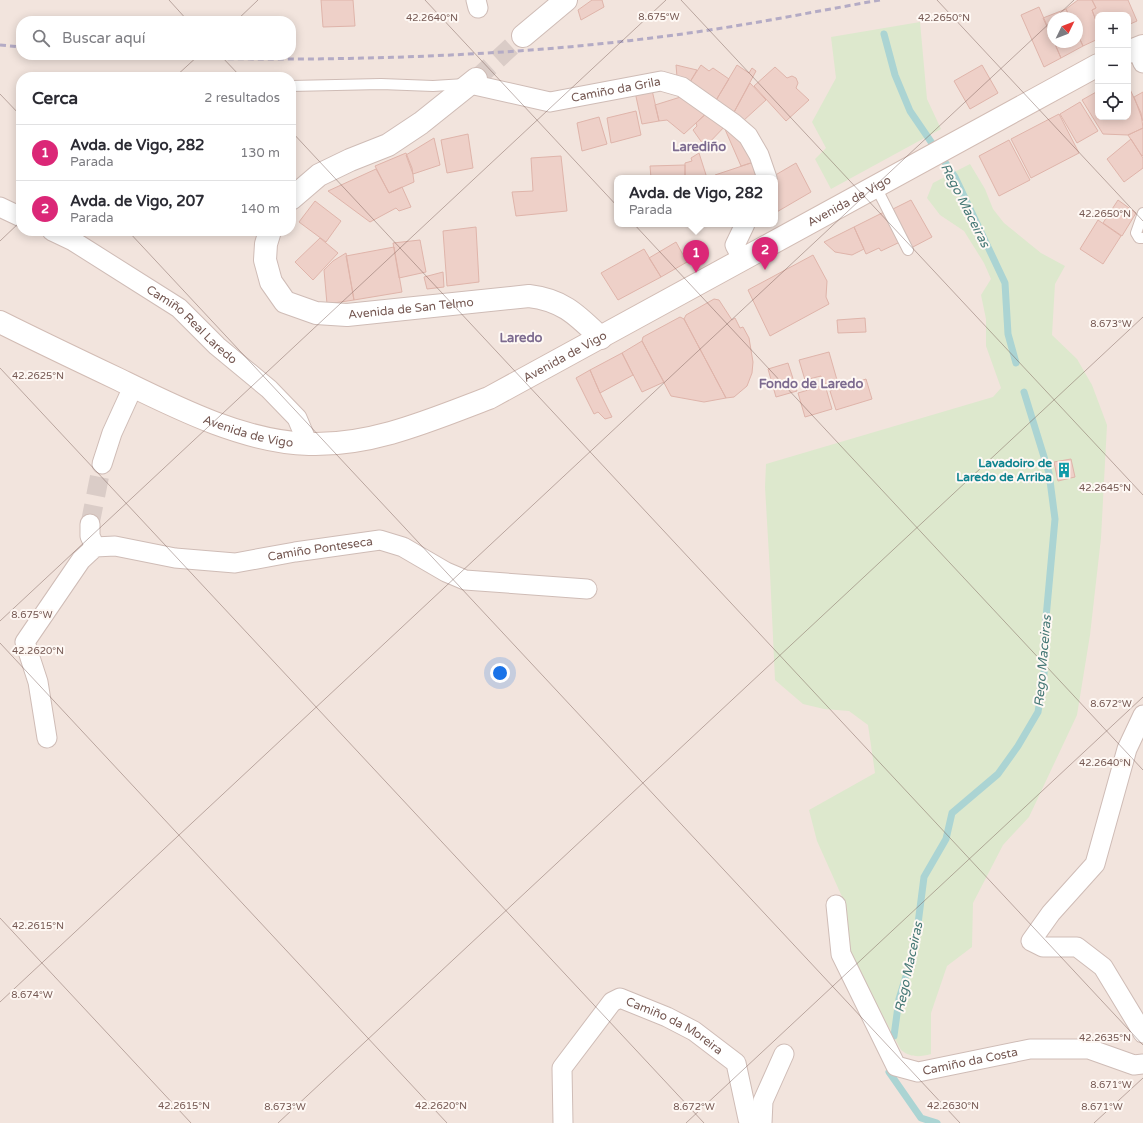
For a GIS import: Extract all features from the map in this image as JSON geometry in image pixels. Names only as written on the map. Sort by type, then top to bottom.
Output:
[{"type":"main road","points":[[523,36],[566,0]]},
{"type":"main road","name":"Avenida de Vigo","points":[[0,322],[202,419],[263,438],[308,444],[354,441],[405,430],[490,398],[601,338],[633,318],[743,260],[1095,67]]},
{"type":"main road","points":[[296,195],[319,175],[350,160],[388,145],[421,123],[473,81]]},
{"type":"main road","name":"Avenida de San Telmo","points":[[268,236],[266,244],[265,260],[271,282],[285,302],[316,313],[347,315],[529,296],[558,302],[579,317],[601,338]]},
{"type":"street","name":"Camiño da Grila","points":[[473,81],[550,102],[647,83],[661,81],[675,84],[733,123],[748,136],[760,155],[766,175]]},
{"type":"street","points":[[0,207],[16,215]]},
{"type":"street","points":[[743,260],[735,245],[744,227]]},
{"type":"street","name":"Camiño Real Laredo","points":[[62,236],[73,241],[179,308],[218,346],[269,389],[297,418],[308,444]]},
{"type":"street","points":[[102,464],[112,433],[133,387]]},
{"type":"street","points":[[47,738],[38,682],[25,642],[81,560],[95,547],[90,536],[90,524]]},
{"type":"street","name":"Camiño Ponteseca","points":[[95,547],[114,546],[175,558],[235,563],[295,552],[380,540],[403,547],[446,572],[465,580],[587,589]]},
{"type":"street","points":[[1143,715],[1127,749],[1094,864],[1051,913],[1031,941],[1042,947],[1077,947],[1102,967],[1143,1033]]},
{"type":"street","name":"Camiño da Costa","points":[[836,905],[841,954],[896,1066],[918,1072],[1030,1049],[1089,1049],[1134,1065],[1143,1064]]},
{"type":"street","name":"Camiño da Moreira","points":[[563,1123],[562,1068],[612,1002],[620,998],[667,1017],[694,1031],[736,1063],[748,1120],[751,1123]]},
{"type":"street","points":[[762,1123],[763,1101],[784,1054]]},
{"type":"lane","points":[[296,86],[381,84],[433,86],[473,81]]},
{"type":"lane","points":[[876,187],[908,250]]},
{"type":"lane","points":[[1143,213],[1136,234],[1140,238],[1143,238]]},
{"type":"shaded area","points":[[0,0],[1143,0],[1143,1123],[0,1123]]},
{"type":"green space","points":[[920,22],[927,99],[941,129],[831,189],[815,159],[826,148],[812,122],[836,78],[831,37]]},
{"type":"green space","points":[[970,164],[985,189],[993,209],[1004,223],[1041,253],[1065,266],[1055,284],[1052,335],[1077,359],[1092,385],[1107,425],[1101,538],[1090,635],[1077,715],[1029,817],[1003,845],[973,903],[972,947],[947,966],[931,1013],[931,1054],[916,1056],[905,1053],[901,1050],[848,950],[843,899],[817,841],[809,810],[875,773],[868,725],[849,711],[824,709],[803,704],[775,680],[765,487],[766,464],[993,397],[1001,388],[986,346],[986,319],[981,295],[991,279],[984,263],[964,231],[940,215],[927,198],[933,183]]},
{"type":"building","points":[[321,0],[353,0],[355,26],[323,27]]},
{"type":"building","points":[[592,0],[602,0],[604,7],[581,20],[578,10]]},
{"type":"building","points":[[1078,0],[1092,0],[1096,8],[1092,10],[1095,18],[1095,40],[1083,46],[1083,12],[1067,12],[1066,9]]},
{"type":"building","points":[[1092,0],[1128,0],[1137,21],[1131,24],[1131,12],[1095,12],[1095,18],[1092,10],[1096,8]]},
{"type":"building","points":[[1039,7],[1047,26],[1047,48],[1057,48],[1061,58],[1044,67],[1021,15]]},
{"type":"building","points":[[1066,9],[1067,12],[1058,12]]},
{"type":"building","points":[[1047,16],[1047,27],[1043,18]]},
{"type":"building","points":[[1057,48],[1079,48],[1061,58]]},
{"type":"building","points":[[676,65],[697,70],[690,82],[677,77]]},
{"type":"building","points":[[701,65],[709,71],[713,68],[729,79],[715,102],[690,82]]},
{"type":"building","points":[[737,65],[749,73],[752,68],[756,71],[733,114],[715,102]]},
{"type":"building","points":[[982,65],[998,93],[970,109],[954,81]]},
{"type":"building","points":[[775,67],[787,78],[792,76],[796,78],[798,83],[796,88],[809,100],[786,121],[754,86]]},
{"type":"building","points":[[750,83],[766,100],[743,121],[733,114]]},
{"type":"building","points":[[652,90],[659,121],[642,124],[635,92]]},
{"type":"building","points":[[1131,91],[1141,113],[1143,128],[1128,135],[1103,134],[1082,100],[1095,93],[1095,120],[1131,120]]},
{"type":"building","points":[[1143,92],[1143,121],[1134,97]]},
{"type":"building","points":[[687,95],[710,110],[684,134],[667,120],[659,121],[655,105]]},
{"type":"building","points":[[1080,102],[1098,131],[1077,143],[1060,114]]},
{"type":"building","points":[[710,110],[728,123],[705,147],[693,130],[697,126],[696,123]]},
{"type":"building","points":[[636,111],[641,135],[611,143],[607,118]]},
{"type":"building","points":[[1059,114],[1079,153],[1031,178],[1011,139]]},
{"type":"building","points":[[599,117],[607,144],[582,151],[577,123]]},
{"type":"building","points":[[724,127],[751,147],[757,161],[741,166]]},
{"type":"building","points":[[1143,128],[1143,155],[1142,156],[1128,135]]},
{"type":"building","points":[[468,134],[473,168],[447,173],[441,140]]},
{"type":"building","points":[[434,138],[440,165],[413,174],[406,155]]},
{"type":"building","points":[[1131,139],[1143,158],[1143,168],[1124,182],[1107,159]]},
{"type":"building","points":[[1009,140],[1030,180],[999,196],[979,156]]},
{"type":"building","points":[[406,153],[412,168],[414,182],[389,193],[375,166]]},
{"type":"building","points":[[699,153],[706,175],[685,175],[685,163],[692,161],[691,158]]},
{"type":"building","points":[[561,156],[567,211],[516,216],[512,192],[533,191],[531,158]]},
{"type":"building","points":[[757,161],[761,175],[715,175]]},
{"type":"building","points":[[796,163],[811,192],[778,211],[778,175],[775,175]]},
{"type":"building","points":[[685,165],[685,175],[651,175],[650,166]]},
{"type":"building","points":[[376,169],[389,193],[402,187],[411,207],[399,211],[396,208],[370,222],[328,191]]},
{"type":"building","points":[[911,200],[932,237],[911,248],[893,209]]},
{"type":"building","points":[[1118,200],[1136,213],[1122,236],[1103,223]]},
{"type":"building","points":[[315,201],[341,221],[326,242],[299,222]]},
{"type":"building","points":[[884,212],[900,242],[881,251],[879,248],[866,254],[854,227]]},
{"type":"building","points":[[1098,220],[1121,236],[1103,264],[1080,249]]},
{"type":"building","points":[[476,227],[479,282],[447,286],[443,231]]},
{"type":"building","points":[[854,227],[864,249],[852,255],[835,252],[824,242]]},
{"type":"building","points":[[320,238],[338,253],[313,280],[295,262]]},
{"type":"building","points":[[420,240],[426,272],[399,278],[393,243]]},
{"type":"building","points":[[676,242],[687,262],[661,277],[649,258]]},
{"type":"building","points":[[394,247],[402,292],[354,300],[346,256]]},
{"type":"building","points":[[644,249],[661,277],[618,300],[601,273]]},
{"type":"building","points":[[346,253],[354,300],[327,304],[324,270],[333,261]]},
{"type":"building","points":[[813,255],[827,281],[826,297],[829,304],[770,336],[748,290]]},
{"type":"building","points":[[443,272],[444,287],[427,289],[424,277]]},
{"type":"building","points":[[714,299],[719,300],[732,320],[735,318],[740,328],[743,327],[749,338],[753,362],[752,373],[747,386],[734,397],[726,398],[684,319],[686,315]]},
{"type":"building","points":[[680,317],[684,319],[726,398],[704,402],[671,396],[642,341],[643,337]]},
{"type":"building","points":[[865,318],[866,332],[838,333],[837,320]]},
{"type":"building","points":[[642,341],[664,382],[642,392],[622,353]]},
{"type":"building","points":[[829,352],[837,380],[823,384],[821,376],[805,380],[799,360]]},
{"type":"building","points":[[622,353],[633,375],[600,393],[590,370]]},
{"type":"building","points":[[788,363],[797,391],[776,397],[768,369]]},
{"type":"building","points":[[590,370],[612,417],[605,419],[598,412],[594,414],[576,378]]},
{"type":"building","points":[[866,379],[872,399],[836,410],[830,391]]},
{"type":"building","points":[[825,385],[832,409],[805,417],[798,393]]},
{"type":"building","name":"Lavadoiro de Laredo de Arriba","points":[[1071,459],[1075,477],[1058,481],[1054,462]]},
{"type":"waterway","name":"Rego Maceiras","points":[[884,34],[895,75],[910,111],[955,177],[1005,283],[1008,334],[1016,363]]},
{"type":"waterway","name":"Rego Maceiras","points":[[894,1036],[899,999],[915,947],[924,877],[946,839],[952,813],[998,774],[1018,746],[1038,712],[1044,674],[1045,629],[1055,519],[1049,473],[1024,392]]},
{"type":"waterway","name":"Rego Maceiras","points":[[889,1072],[921,1118],[937,1123]]},
{"type":"tunnel","points":[[476,79],[523,36]]},
{"type":"tunnel","points":[[90,524],[102,464]]},
{"type":"railway","points":[[296,59],[439,56],[571,47],[714,29],[880,0]]},
{"type":"railway","points":[[0,45],[16,47]]},
{"type":"place","name":"Avda. de Vigo, 207","points":[[765,270]]},
{"type":"place","name":"Avda. de Vigo, 282","points":[[696,273]]},
{"type":"place","name":"Lavadoiro de Laredo de Arriba","points":[[1064,470]]},
{"type":"district","name":"Larediño","points":[[699,146]]},
{"type":"district","name":"Laredo","points":[[521,337]]},
{"type":"district","name":"Fondo de Laredo","points":[[811,383]]}]
